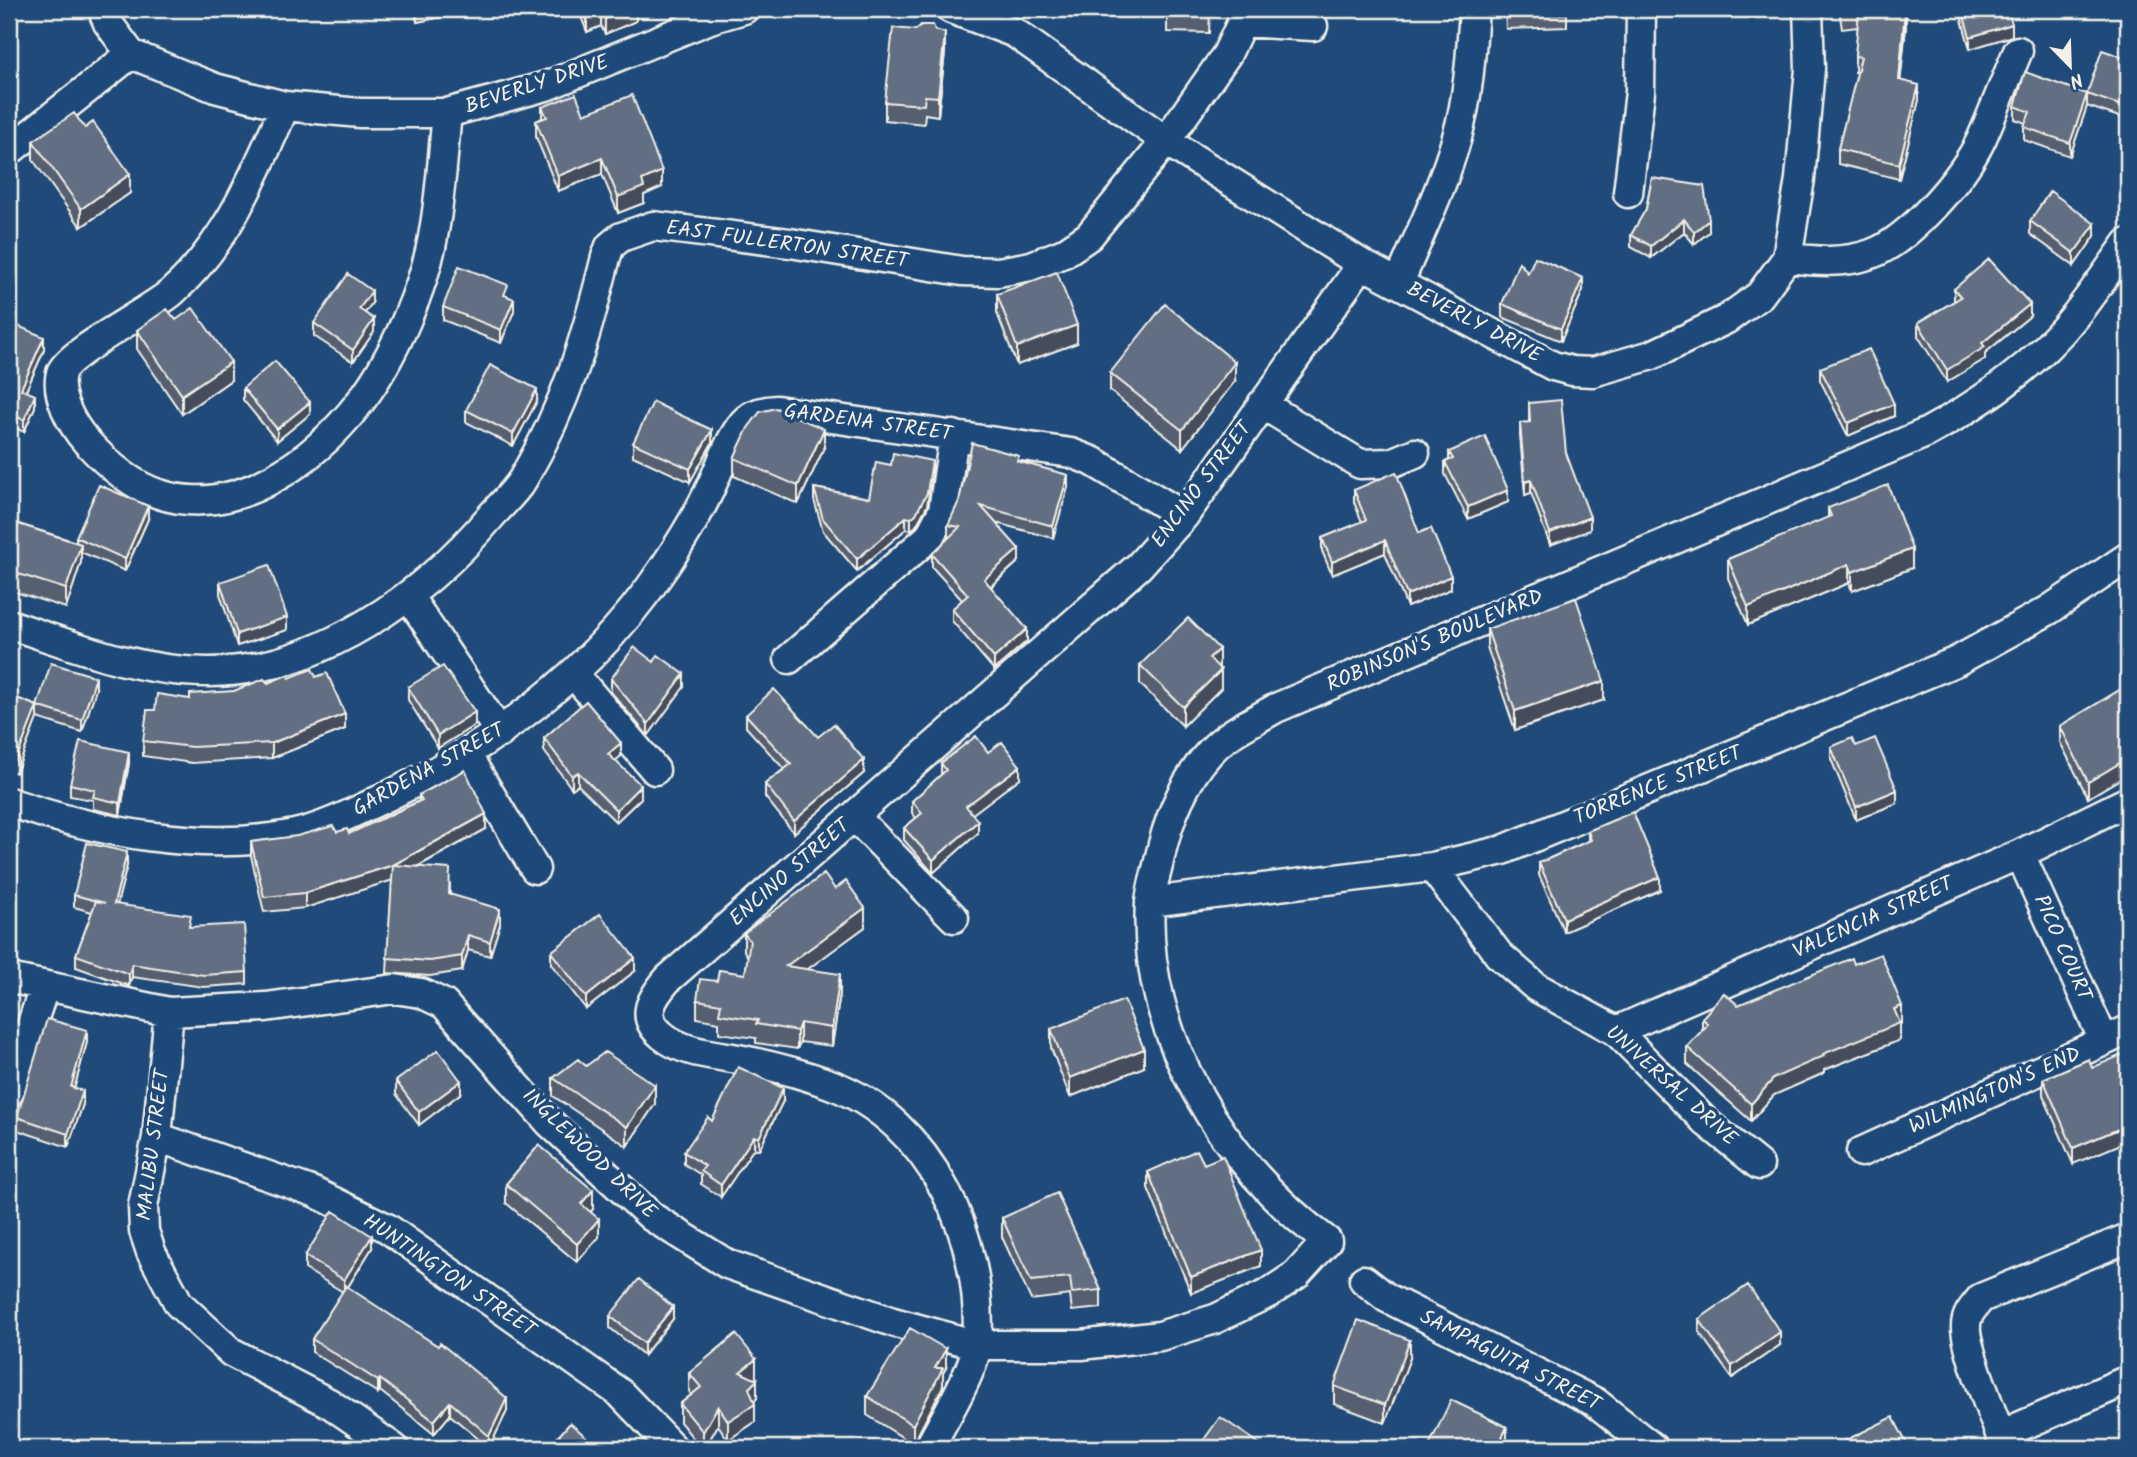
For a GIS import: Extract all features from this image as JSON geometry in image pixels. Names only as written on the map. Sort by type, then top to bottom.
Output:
[{"type":"street","points":[[9,151],[131,54],[108,23],[102,9]]},
{"type":"street","name":"BEVERLY DRIVE","points":[[131,54],[215,88],[285,106],[360,113],[447,113],[546,86],[710,19],[744,9]]},
{"type":"street","name":"BEVERLY DRIVE","points":[[951,9],[1017,21],[1166,141],[1362,264],[1553,366],[1572,371],[1593,372],[1652,355],[1727,319],[1760,295],[1787,258],[1800,179],[1810,69],[1808,9]]},
{"type":"street","points":[[1399,283],[1440,185],[1457,136],[1471,68],[1474,9]]},
{"type":"street","points":[[1628,193],[1640,92],[1641,9]]},
{"type":"street","points":[[1242,15],[1313,26]]},
{"type":"street","name":"EAST FULLERTON STREET","points":[[9,624],[114,659],[159,668],[210,672],[272,664],[332,641],[409,597],[477,533],[521,482],[564,401],[585,340],[606,257],[610,246],[621,237],[653,226],[790,243],[962,271],[998,272],[1031,266],[1053,258],[1088,236],[1166,141],[1227,54],[1242,15]]},
{"type":"street","points":[[1787,258],[1828,262],[1850,259],[1872,253],[1896,241],[1936,205],[1979,143],[2018,51]]},
{"type":"street","points":[[285,106],[239,208],[209,253],[172,292],[131,321],[80,351],[62,370],[59,383],[62,397],[77,431],[106,463],[158,494],[185,500],[214,500],[250,491],[306,458],[360,402],[388,357],[422,278],[434,232],[447,113]]},
{"type":"street","name":"ROBINSON'S BOULEVARD","points":[[1327,1241],[1268,1191],[1241,1159],[1197,1091],[1169,1030],[1154,971],[1150,902],[1165,831],[1186,787],[1211,752],[1239,729],[1276,708],[1926,433],[1971,408],[2004,385],[2072,319],[2128,243]]},
{"type":"street","name":"ENCINO STREET","points":[[929,1448],[956,1397],[977,1345],[974,1283],[961,1227],[942,1179],[908,1137],[872,1108],[832,1085],[777,1068],[690,1051],[664,1038],[648,1018],[649,1006],[668,979],[1139,566],[1184,516],[1362,264]]},
{"type":"street","points":[[1262,404],[1360,464],[1391,463],[1415,453]]},
{"type":"street","name":"GARDENA STREET","points":[[9,802],[111,832],[183,839],[244,839],[295,834],[345,816],[466,754],[500,733],[574,674],[621,624],[664,568],[699,512],[734,439],[751,416],[778,410],[1071,453],[1092,461],[1184,516]]},
{"type":"street","points":[[789,659],[911,555],[934,531],[943,511],[954,435]]},
{"type":"street","name":"TORRENCE STREET","points":[[1150,902],[1460,863],[1503,850],[1957,661],[2049,610],[2128,556]]},
{"type":"street","points":[[409,597],[500,733]]},
{"type":"street","points":[[574,674],[656,770]]},
{"type":"street","points":[[466,754],[535,869]]},
{"type":"street","name":"VALENCIA STREET","points":[[1616,1031],[2020,854],[2128,801]]},
{"type":"street","points":[[855,817],[954,918]]},
{"type":"street","name":"PICO COURT","points":[[2020,854],[2116,1035]]},
{"type":"street","name":"UNIVERSAL DRIVE","points":[[1432,867],[1499,955],[1536,987],[1616,1031],[1706,1122],[1759,1165]]},
{"type":"street","name":"INGLEWOOD DRIVE","points":[[9,978],[44,988],[169,1012],[266,1007],[394,989],[421,993],[444,1004],[550,1123],[662,1223],[727,1264],[893,1322],[977,1345],[1081,1345],[1160,1336],[1215,1319],[1269,1293],[1296,1275],[1327,1241]]},
{"type":"street","points":[[9,1092],[44,988]]},
{"type":"street","name":"MALIBU STREET","points":[[169,1012],[157,1137],[143,1206],[144,1231],[151,1252],[179,1304],[231,1352],[329,1404],[394,1448]]},
{"type":"street","name":"WILMINGTON'S END","points":[[1861,1152],[2116,1035]]},
{"type":"street","name":"HUNTINGTON STREET","points":[[157,1137],[314,1192],[387,1228],[620,1393],[673,1448]]},
{"type":"street","points":[[2128,1238],[1981,1298],[1968,1314],[1965,1329],[2003,1442],[2128,1380]]},
{"type":"street","name":"SAMPAGUITA STREET","points":[[1364,1280],[1387,1298],[1595,1402],[1653,1448]]},
{"type":"building","points":[[584,9],[629,9],[605,19],[601,11],[587,17]]},
{"type":"building","points":[[1167,9],[1210,9],[1209,15],[1167,14]]},
{"type":"building","points":[[1505,9],[1567,9],[1567,14],[1506,17]]},
{"type":"building","points":[[1841,9],[1905,9],[1899,80],[1919,85],[1899,164],[1838,149],[1861,57],[1855,56],[1859,11],[1842,13]]},
{"type":"building","points":[[1962,9],[2008,9],[2012,24],[1970,37]]},
{"type":"building","points":[[921,25],[933,25],[935,30],[945,33],[938,97],[925,96],[924,105],[885,102],[893,28],[916,30]]},
{"type":"building","points":[[2102,50],[2128,59],[2128,108],[2087,94]]},
{"type":"building","points":[[2025,72],[2087,94],[2070,143],[2024,127],[2030,112],[2015,106]]},
{"type":"building","points":[[576,94],[584,114],[632,95],[662,171],[642,180],[644,187],[618,197],[602,158],[558,176],[536,121],[547,117],[542,107]]},
{"type":"building","points":[[74,113],[85,128],[93,122],[130,174],[81,209],[33,141]]},
{"type":"building","points":[[1652,178],[1704,186],[1709,220],[1694,232],[1684,219],[1651,246],[1631,235],[1646,209]]},
{"type":"building","points":[[2050,191],[2095,224],[2074,253],[2030,221]]},
{"type":"building","points":[[1535,257],[1583,278],[1561,329],[1502,304],[1519,262],[1528,273]]},
{"type":"building","points":[[1989,259],[2030,304],[1982,343],[1985,347],[1947,370],[1918,323],[1961,297],[1954,289]]},
{"type":"building","points":[[459,266],[508,285],[504,295],[514,299],[501,330],[443,307]]},
{"type":"building","points":[[1057,272],[1077,325],[1017,347],[997,294]]},
{"type":"building","points":[[348,274],[372,291],[359,309],[374,319],[353,350],[314,323]]},
{"type":"building","points":[[1165,304],[1235,362],[1182,430],[1110,373]]},
{"type":"building","points":[[193,308],[231,362],[182,395],[137,330],[167,309],[176,320]]},
{"type":"building","points":[[13,324],[44,337],[21,389],[35,395],[24,420],[9,413],[9,335]]},
{"type":"building","points":[[1869,349],[1894,404],[1848,423],[1820,368]]},
{"type":"building","points":[[275,361],[310,402],[277,429],[243,388]]},
{"type":"building","points":[[490,365],[537,389],[513,434],[466,410]]},
{"type":"building","points":[[1561,400],[1566,453],[1590,517],[1550,533],[1531,480],[1525,482],[1520,423],[1530,422],[1529,403]]},
{"type":"building","points":[[653,402],[712,430],[690,469],[633,443]]},
{"type":"building","points":[[776,408],[824,429],[798,486],[734,458],[748,428],[760,412]]},
{"type":"building","points":[[1485,436],[1508,490],[1468,507],[1445,462],[1453,459],[1449,452]]},
{"type":"building","points":[[972,443],[1019,456],[1017,461],[1068,475],[1053,526],[981,506],[1019,549],[984,579],[1027,629],[994,658],[952,609],[968,595],[932,554],[960,527],[948,525],[959,501]]},
{"type":"building","points":[[893,453],[932,461],[927,493],[916,514],[911,518],[906,517],[857,559],[823,519],[814,488],[869,498],[876,462],[891,465]]},
{"type":"building","points":[[1396,472],[1419,533],[1431,528],[1451,576],[1407,595],[1385,540],[1332,562],[1322,538],[1366,520],[1354,490]]},
{"type":"building","points":[[99,485],[148,506],[125,559],[76,537]]},
{"type":"building","points":[[1888,485],[1912,549],[1852,572],[1849,564],[1748,607],[1728,559],[1831,516],[1828,508]]},
{"type":"building","points":[[9,521],[81,544],[66,589],[9,571]]},
{"type":"building","points":[[269,565],[287,617],[237,634],[220,582]]},
{"type":"building","points":[[1576,598],[1604,681],[1515,711],[1487,629]]},
{"type":"building","points":[[1188,618],[1219,649],[1209,658],[1221,670],[1183,707],[1140,665]]},
{"type":"building","points":[[634,647],[654,662],[658,655],[684,674],[648,724],[611,679]]},
{"type":"building","points":[[51,663],[96,677],[82,720],[37,706]]},
{"type":"building","points":[[443,666],[475,712],[438,735],[408,687]]},
{"type":"building","points":[[312,669],[316,677],[327,673],[345,714],[272,743],[192,747],[143,741],[147,710],[155,710],[157,694],[190,699],[190,694],[234,691],[264,679],[268,683]]},
{"type":"building","points":[[2128,685],[2128,758],[2088,782],[2060,726]]},
{"type":"building","points":[[774,689],[818,737],[834,724],[864,760],[794,821],[765,784],[791,764],[746,715]]},
{"type":"building","points":[[9,695],[37,706],[16,760],[9,758]]},
{"type":"building","points":[[586,701],[621,743],[608,754],[641,785],[616,810],[578,772],[572,776],[544,738]]},
{"type":"building","points":[[976,736],[988,752],[1002,742],[1020,766],[966,806],[978,821],[933,860],[904,828],[922,813],[912,801],[946,770],[941,763]]},
{"type":"building","points":[[1852,738],[1856,746],[1875,738],[1897,790],[1856,807],[1831,747]]},
{"type":"building","points":[[80,741],[129,752],[120,803],[93,797],[95,790],[70,784]]},
{"type":"building","points":[[465,770],[486,814],[393,865],[305,893],[264,897],[251,842],[297,836],[333,826],[337,832],[347,829],[349,834],[422,800],[419,795]]},
{"type":"building","points":[[1633,812],[1660,877],[1564,919],[1539,863],[1591,840],[1588,831]]},
{"type":"building","points":[[87,843],[127,852],[114,904],[191,915],[189,927],[244,924],[247,972],[204,975],[132,964],[129,974],[76,955],[96,901],[105,903],[74,895]]},
{"type":"building","points":[[393,865],[450,869],[449,894],[500,909],[490,942],[468,935],[462,956],[430,961],[387,958]]},
{"type":"building","points":[[824,874],[835,889],[846,881],[865,908],[786,966],[840,974],[832,1028],[800,1023],[797,1031],[756,1024],[758,1020],[719,1014],[721,1004],[697,1000],[700,979],[717,981],[719,970],[745,974],[750,941],[744,933]]},
{"type":"building","points":[[600,914],[635,958],[586,997],[551,952]]},
{"type":"building","points":[[1881,954],[1902,1006],[1894,1009],[1900,1023],[1823,1054],[1824,1056],[1774,1078],[1751,1104],[1687,1047],[1708,1024],[1702,1018],[1724,993],[1738,1005],[1852,958],[1854,964]]},
{"type":"building","points":[[1124,1000],[1144,1049],[1070,1078],[1051,1029]]},
{"type":"building","points":[[47,1019],[87,1030],[71,1087],[83,1091],[68,1134],[17,1117]]},
{"type":"building","points":[[438,1050],[461,1081],[419,1112],[396,1081]]},
{"type":"building","points":[[605,1052],[655,1085],[627,1127],[553,1078],[578,1059],[586,1066]]},
{"type":"building","points":[[2128,1052],[2128,1125],[2073,1148],[2043,1079],[2089,1059],[2092,1068]]},
{"type":"building","points":[[738,1067],[783,1088],[759,1138],[754,1136],[721,1185],[701,1171],[705,1166],[684,1152],[708,1117],[712,1121]]},
{"type":"building","points":[[539,1145],[593,1190],[581,1204],[599,1219],[577,1244],[506,1184]]},
{"type":"building","points":[[1197,1150],[1204,1164],[1223,1156],[1261,1250],[1191,1277],[1148,1172]]},
{"type":"building","points":[[1057,1193],[1101,1290],[1072,1293],[1070,1277],[1031,1281],[1002,1218]]},
{"type":"building","points":[[333,1211],[372,1236],[344,1280],[305,1256]]},
{"type":"building","points":[[639,1279],[673,1307],[644,1343],[610,1316]]},
{"type":"building","points":[[1748,1285],[1780,1332],[1732,1366],[1699,1319]]},
{"type":"building","points":[[346,1286],[438,1346],[440,1343],[507,1398],[489,1436],[450,1402],[434,1421],[380,1379],[378,1381],[312,1339]]},
{"type":"building","points":[[1358,1320],[1410,1340],[1385,1405],[1334,1386]]},
{"type":"building","points":[[910,1328],[946,1349],[935,1368],[943,1368],[913,1425],[867,1396]]},
{"type":"building","points":[[736,1334],[756,1359],[740,1372],[757,1380],[749,1388],[755,1404],[728,1421],[718,1406],[703,1432],[680,1404],[701,1387],[689,1373]]},
{"type":"building","points":[[1451,1400],[1507,1427],[1497,1448],[1428,1448]]},
{"type":"building","points":[[1220,1417],[1266,1448],[1198,1448]]},
{"type":"building","points":[[1893,1417],[1909,1448],[1830,1448]]},
{"type":"building","points":[[570,1423],[599,1448],[548,1448]]}]
